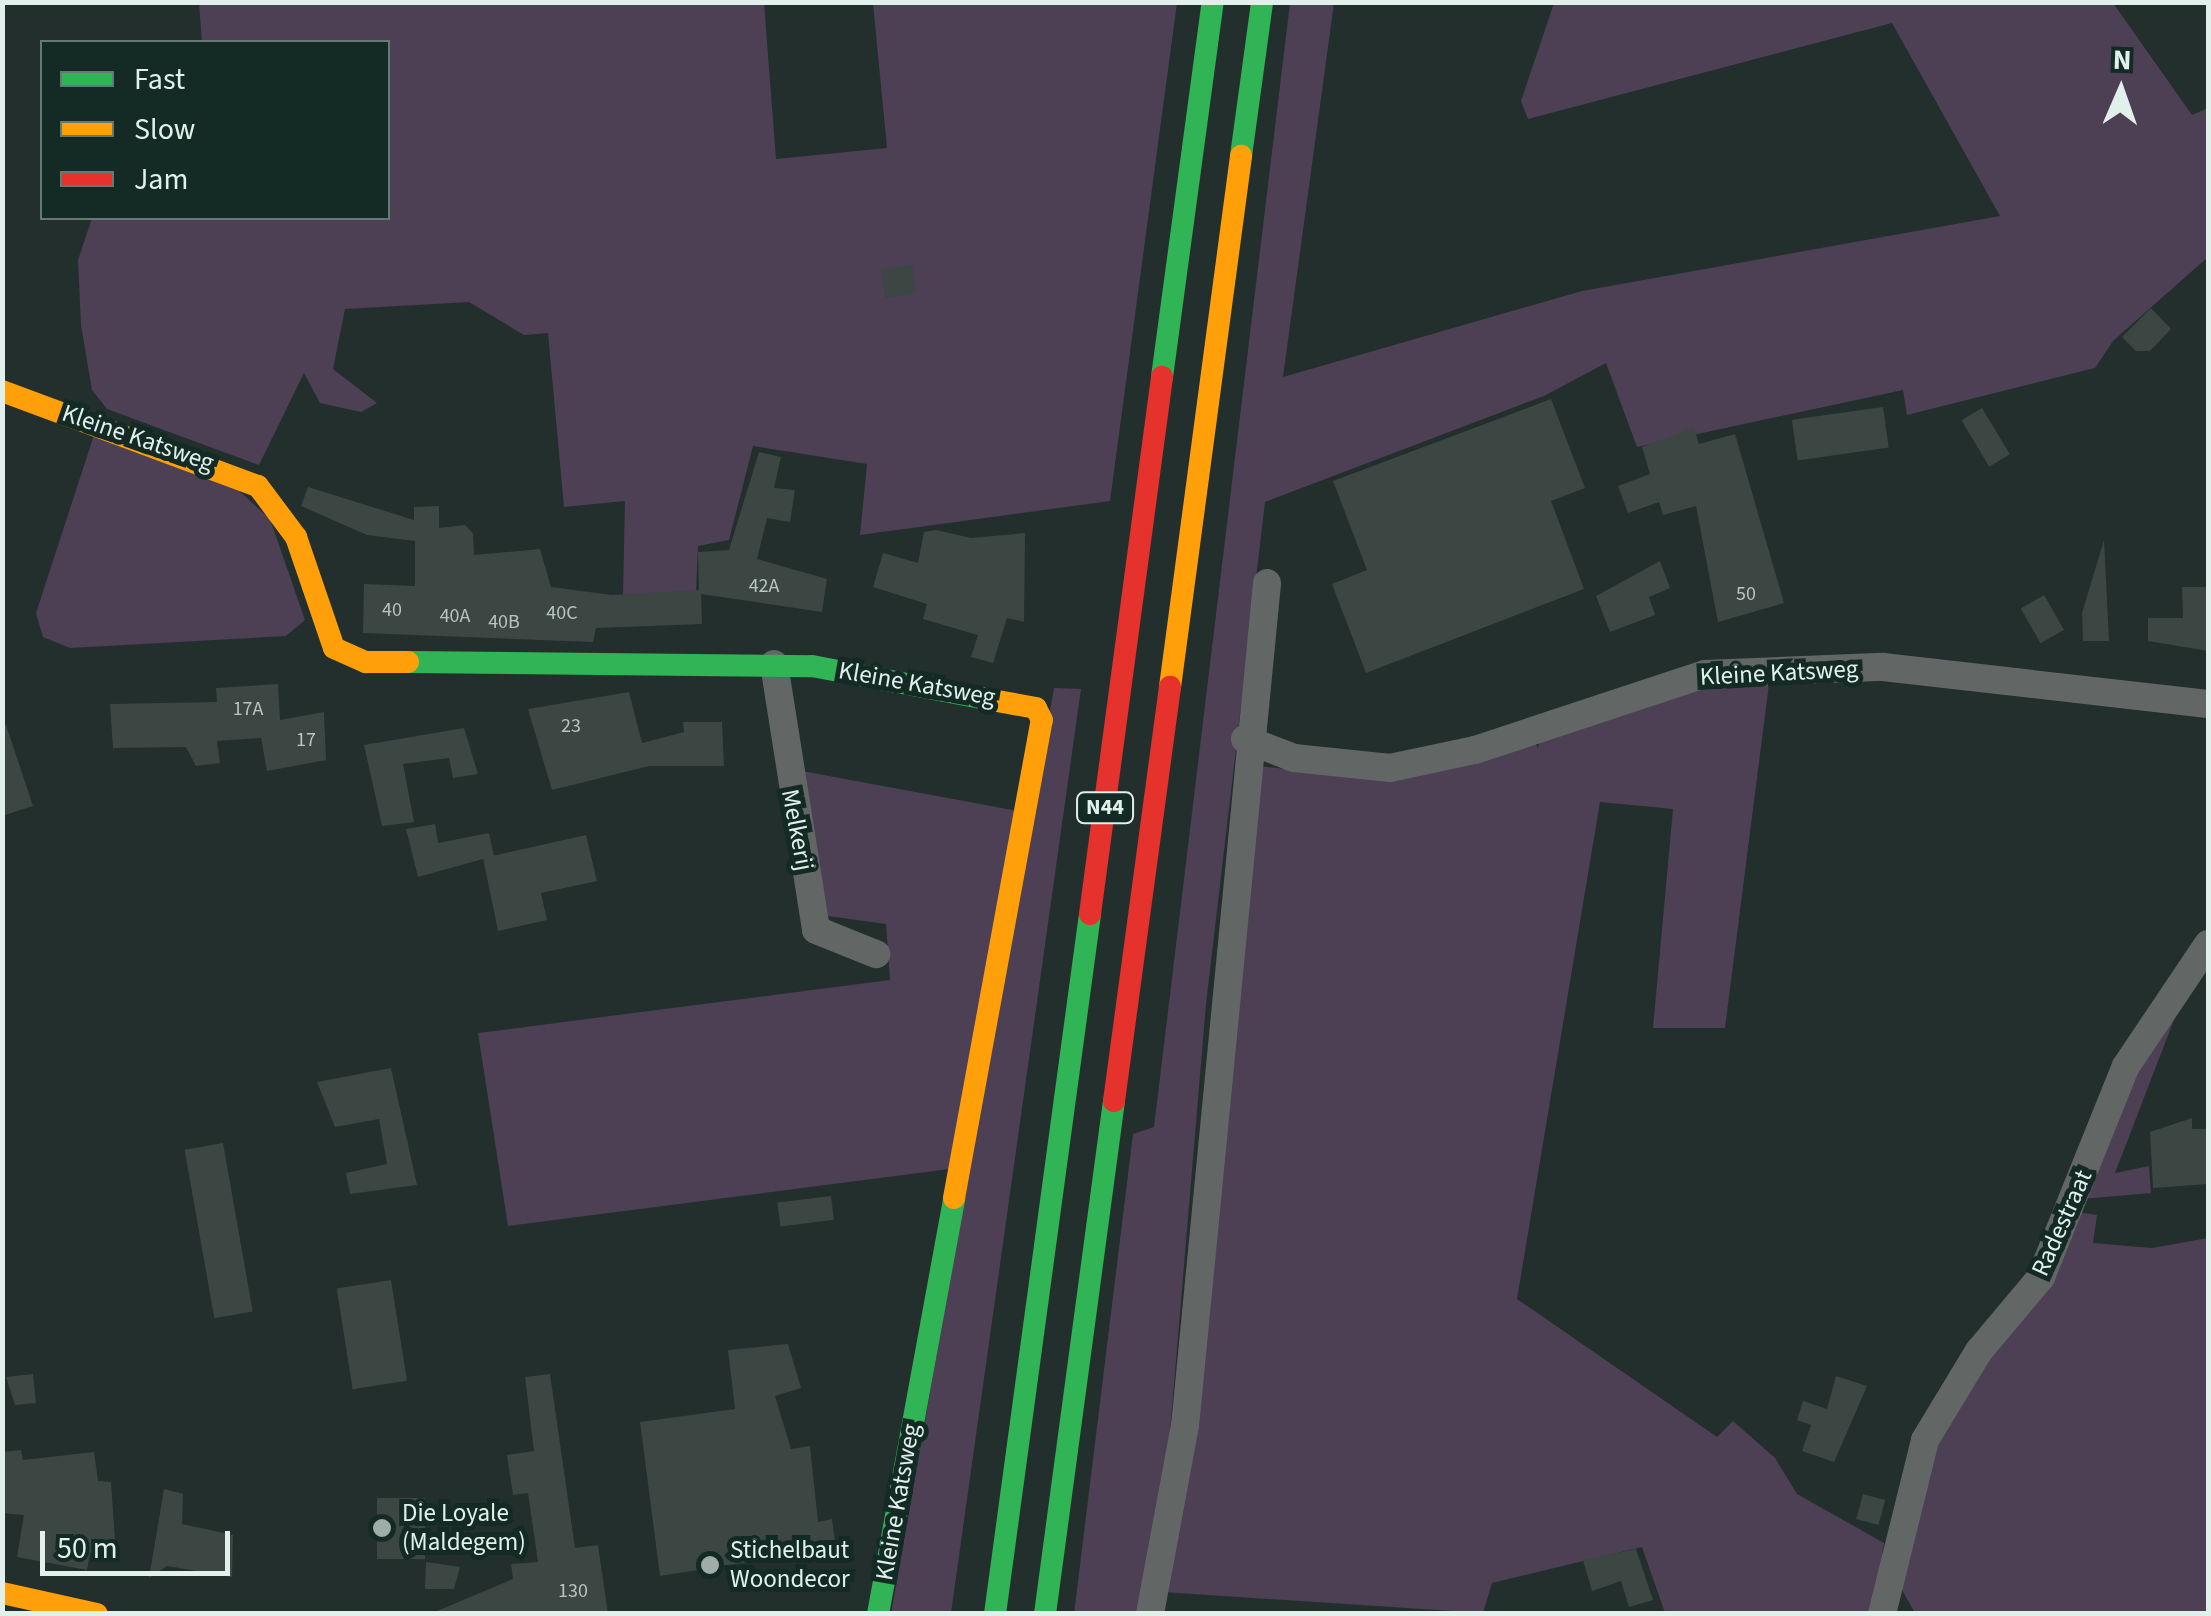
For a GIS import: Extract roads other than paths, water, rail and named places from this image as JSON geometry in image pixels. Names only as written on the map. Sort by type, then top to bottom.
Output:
[{"type":"main road","name":"N44","points":[[995,1614],[1213,2]]},
{"type":"main road","name":"N44","points":[[1045,1614],[1262,2]]},
{"type":"main road","name":"Kleine Katsweg","points":[[2,391],[258,486],[296,537],[334,648],[366,662],[774,664],[1016,701],[1042,720],[878,1614]]},
{"type":"main road","points":[[2,1592],[98,1614]]},
{"type":"street","points":[[1150,1614],[1185,1426],[1245,739],[1267,583]]},
{"type":"street","name":"Melkerij","points":[[774,664],[816,930],[876,954]]},
{"type":"street","name":"Kleine Katsweg","points":[[1245,739],[1294,758],[1390,768],[1475,750],[1704,674],[1883,668],[2208,704]]},
{"type":"street","name":"Radestraat","points":[[1882,1614],[1925,1440],[1979,1351],[2041,1276],[2126,1066],[2208,944]]},
{"type":"place","name":"Die Loyale (Maldegem)","points":[[382,1528]]},
{"type":"place","name":"Stichelbaut Woondecor","points":[[710,1565]]}]
